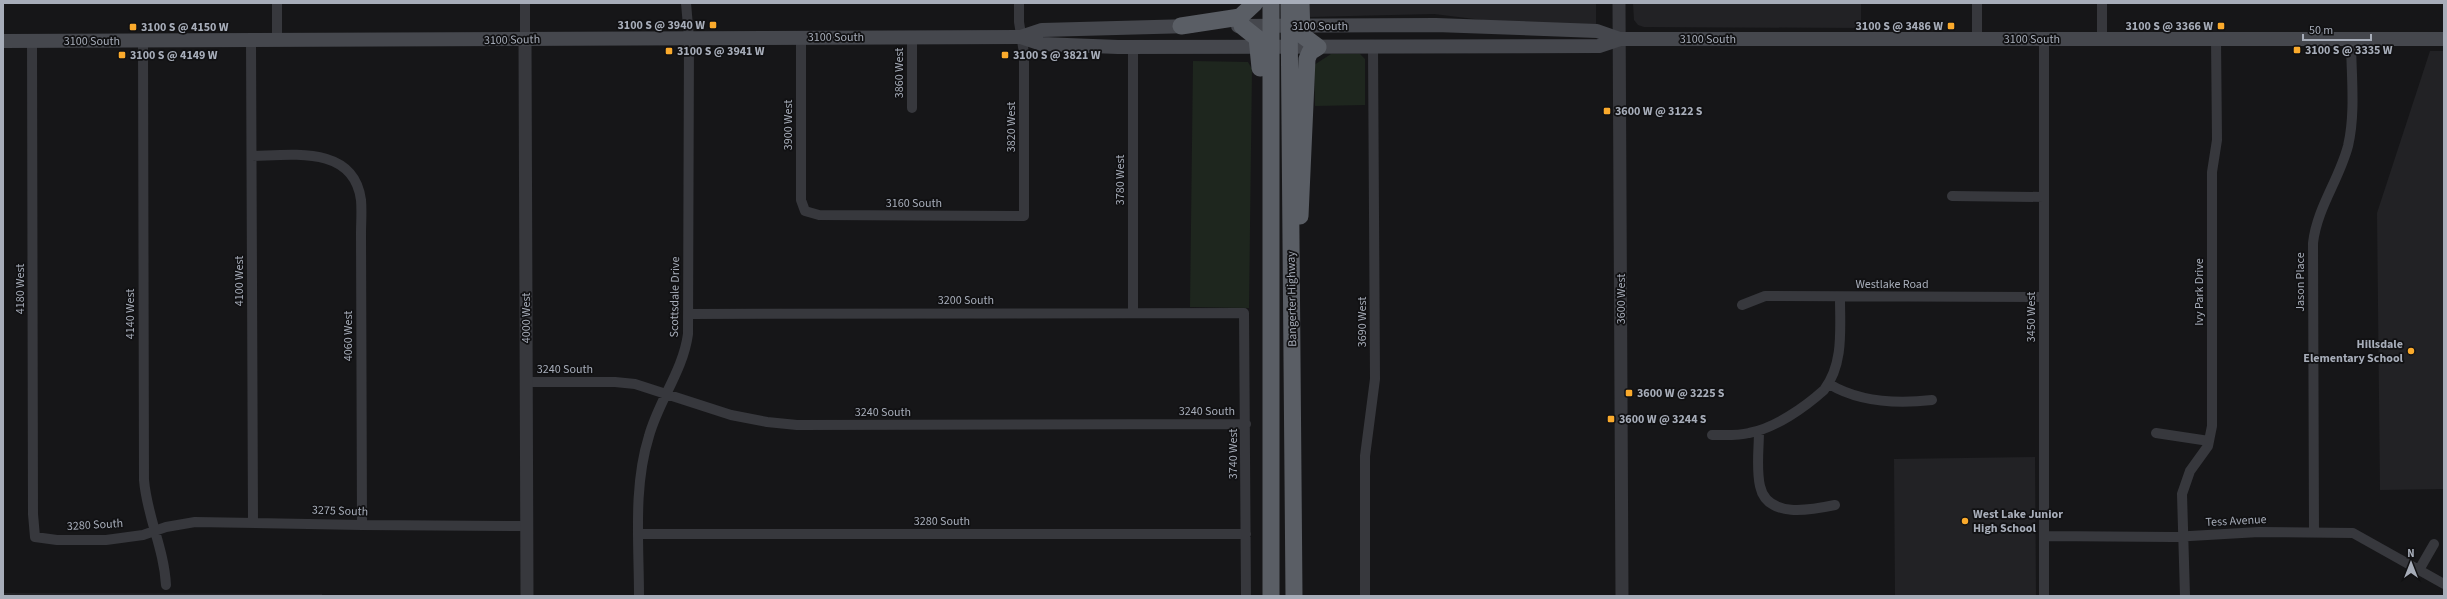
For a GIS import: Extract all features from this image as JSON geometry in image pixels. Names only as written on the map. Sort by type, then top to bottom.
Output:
[{"type":"highway","points":[[1181,26],[1240,17],[1255,3]]},
{"type":"highway","name":"Bangerter Highway","points":[[1271,3],[1271,26],[1265,47],[1272,339],[1271,596]]},
{"type":"highway","name":"Bangerter Highway","points":[[1289,3],[1295,26],[1290,47],[1294,596]]},
{"type":"highway","points":[[1291,250],[1300,233],[1307,59],[1310,52],[1318,47],[1302,35],[1295,26],[1301,3]]},
{"type":"highway","points":[[1242,26],[1254,35],[1265,47]]},
{"type":"highway","points":[[1272,339],[1282,363],[1284,490],[1294,509]]},
{"type":"main road","name":"3100 South","points":[[3,41],[1021,37],[1042,30],[1181,26],[1436,26],[1597,31],[1620,39]]},
{"type":"main road","name":"3100 South","points":[[1021,37],[1042,44],[1133,47],[1598,46],[1620,39],[2444,39]]},
{"type":"street","points":[[277,3],[277,41]]},
{"type":"street","points":[[525,3],[525,40]]},
{"type":"street","name":"Scottsdale Drive","points":[[640,596],[639,487],[642,461],[652,425],[685,351],[688,334],[689,38],[686,3]]},
{"type":"street","name":"3820 West","points":[[1019,3],[1021,37],[1024,53],[1024,216]]},
{"type":"street","name":"3600 West","points":[[1619,3],[1622,596]]},
{"type":"street","points":[[1977,3],[1977,39]]},
{"type":"street","points":[[2102,3],[2102,39]]},
{"type":"street","name":"3900 West","points":[[801,37],[801,200],[805,211]]},
{"type":"street","name":"3860 West","points":[[912,37],[912,108]]},
{"type":"street","name":"3450 West","points":[[2044,39],[2044,596]]},
{"type":"street","name":"Ivy Park Drive","points":[[2185,596],[2182,537],[2184,482],[2209,442],[2212,426],[2212,172],[2217,140],[2216,39]]},
{"type":"street","name":"Jason Place","points":[[2314,532],[2313,243],[2318,219],[2345,154],[2349,136],[2351,39]]},
{"type":"street","name":"4000 West","points":[[525,40],[527,596]]},
{"type":"street","name":"4180 West","points":[[32,41],[33,514],[36,537]]},
{"type":"street","name":"4140 West","points":[[142,41],[143,467],[146,502],[164,558],[166,585]]},
{"type":"street","name":"4100 West","points":[[252,41],[253,522]]},
{"type":"street","name":"3780 West","points":[[1133,47],[1133,313]]},
{"type":"street","name":"3690 West","points":[[1365,596],[1365,456],[1375,374],[1373,47]]},
{"type":"street","name":"4060 West","points":[[252,156],[303,154],[330,158],[344,168],[356,185],[361,200],[362,525]]},
{"type":"street","points":[[1952,196],[2044,197]]},
{"type":"street","name":"3160 South","points":[[805,211],[819,215],[1024,216]]},
{"type":"street","name":"Westlake Road","points":[[1742,305],[1765,296],[1840,298],[2044,297]]},
{"type":"street","points":[[1712,435],[1741,435],[1759,431],[1809,402],[1828,384],[1835,370],[1840,347],[1840,298]]},
{"type":"street","name":"3200 South","points":[[688,314],[1244,313]]},
{"type":"street","name":"3740 West","points":[[1244,313],[1246,424],[1246,596]]},
{"type":"street","name":"3240 South","points":[[526,382],[615,382],[635,384],[731,415],[767,422],[797,425],[1246,424]]},
{"type":"street","points":[[1828,384],[1860,397],[1909,402],[1932,400]]},
{"type":"street","points":[[1759,431],[1759,480],[1762,492],[1768,501],[1778,508],[1789,509],[1815,509],[1835,505]]},
{"type":"street","points":[[2156,433],[2209,442]]},
{"type":"street","name":"3275 South","points":[[155,531],[195,522],[526,526]]},
{"type":"street","name":"3280 South","points":[[36,537],[57,540],[106,540],[143,535],[155,531]]},
{"type":"street","name":"Tess Avenue","points":[[2044,536],[2182,537],[2251,532],[2357,534],[2444,584]]},
{"type":"street","name":"3280 South","points":[[639,534],[1246,534]]},
{"type":"street","points":[[2419,570],[2434,544]]},
{"type":"shaded area","points":[[1309,3],[1596,3],[1596,24],[1523,25],[1434,14],[1309,17]]},
{"type":"shaded area","points":[[1633,3],[1861,3],[1861,28],[1644,27],[1638,25],[1634,20]]},
{"type":"shaded area","name":"Hillsdale Elementary School","points":[[2430,51],[2444,51],[2444,489],[2380,490],[2377,213]]},
{"type":"shaded area","points":[[1331,54],[1360,54],[1365,59],[1365,105],[1315,106],[1314,65]]},
{"type":"shaded area","points":[[1193,61],[1248,62],[1252,69],[1249,308],[1190,307]]},
{"type":"shaded area","name":"West Lake Junior High School","points":[[2035,457],[2036,596],[1895,596],[1894,459]]},
{"type":"shaded area","points":[[3,593],[322,594],[322,596],[3,596]]},
{"type":"place","name":"3100 S @ 3940 W","points":[[713,25]]},
{"type":"place","name":"3100 S @ 3486 W","points":[[1951,26]]},
{"type":"place","name":"3100 S @ 3366 W","points":[[2221,26]]},
{"type":"place","name":"3100 S @ 4150 W","points":[[133,27]]},
{"type":"place","name":"3100 S @ 3335 W","points":[[2297,50]]},
{"type":"place","name":"3100 S @ 3941 W","points":[[669,51]]},
{"type":"place","name":"3100 S @ 4149 W","points":[[122,55]]},
{"type":"place","name":"3100 S @ 3821 W","points":[[1005,55]]},
{"type":"place","name":"3600 W @ 3122 S","points":[[1607,111]]},
{"type":"place","name":"Hillsdale Elementary School","points":[[2411,351]]},
{"type":"place","name":"3600 W @ 3225 S","points":[[1629,393]]},
{"type":"place","name":"3600 W @ 3244 S","points":[[1611,419]]},
{"type":"place","name":"West Lake Junior High School","points":[[1965,521]]}]
